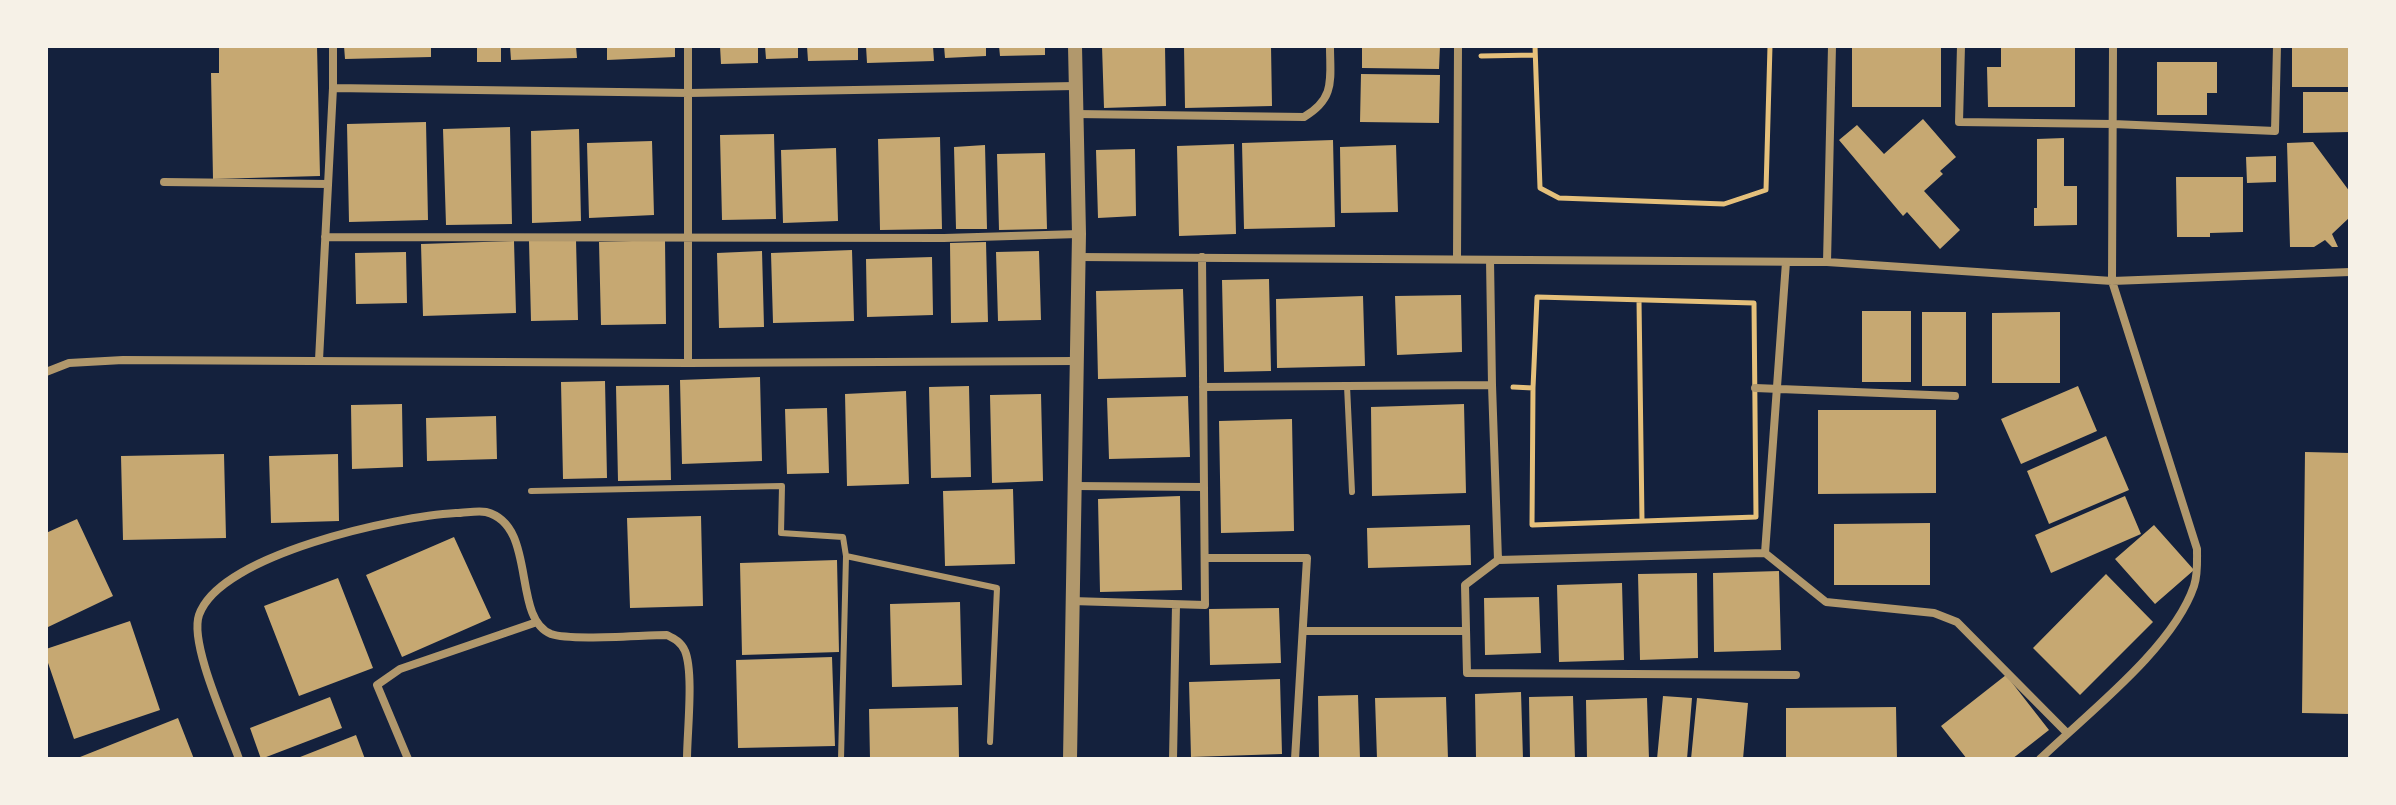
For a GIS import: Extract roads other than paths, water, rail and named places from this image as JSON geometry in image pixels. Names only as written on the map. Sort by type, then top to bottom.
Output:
[{"type":"street","points":[[319,360],[333,46]]},
{"type":"street","points":[[688,46],[688,363]]},
{"type":"street","points":[[1070,759],[1079,234],[1075,46]]},
{"type":"street","points":[[1075,114],[1304,117],[1320,107],[1329,92],[1330,46]]},
{"type":"street","points":[[1457,259],[1458,46]]},
{"type":"street","points":[[1827,262],[1832,46]]},
{"type":"street","points":[[1961,46],[1959,122],[2275,131],[2277,46]]},
{"type":"street","points":[[2040,759],[2163,642],[2193,587],[2197,570],[2197,549],[2112,281],[2113,46]]},
{"type":"street","points":[[333,88],[689,93],[1075,86]]},
{"type":"street","points":[[164,182],[328,184]]},
{"type":"street","points":[[325,237],[687,235],[944,238],[1079,234]]},
{"type":"street","points":[[1078,257],[1827,262],[2112,281],[2350,272]]},
{"type":"street","points":[[1072,601],[1205,605],[1202,257]]},
{"type":"street","points":[[1490,260],[1498,560]]},
{"type":"street","points":[[1765,553],[1786,262]]},
{"type":"street","points":[[46,372],[69,363],[123,360],[688,363],[1075,361]]},
{"type":"street","points":[[1203,387],[1492,385]]},
{"type":"street","points":[[1755,388],[1955,396]]},
{"type":"street","points":[[1074,486],[1204,487]]},
{"type":"street","points":[[239,759],[198,644],[199,615],[213,593],[241,573],[306,544],[364,526],[429,514],[486,512],[505,522],[517,544],[537,622],[550,634],[571,637],[667,635],[678,640],[688,667],[687,759]]},
{"type":"street","points":[[1796,675],[1467,673],[1465,585],[1498,560],[1765,553],[1826,602],[1934,613],[1957,622],[2067,733]]},
{"type":"street","points":[[1205,558],[1307,558],[1295,759]]},
{"type":"street","points":[[1173,759],[1176,605]]},
{"type":"street","points":[[408,759],[377,685],[400,669],[537,622]]},
{"type":"street","points":[[1303,631],[1466,631]]},
{"type":"lane","points":[[1347,386],[1352,492]]},
{"type":"lane","points":[[531,491],[782,486],[781,533],[843,537],[846,556],[841,759]]},
{"type":"lane","points":[[846,556],[997,588],[990,742]]}]
